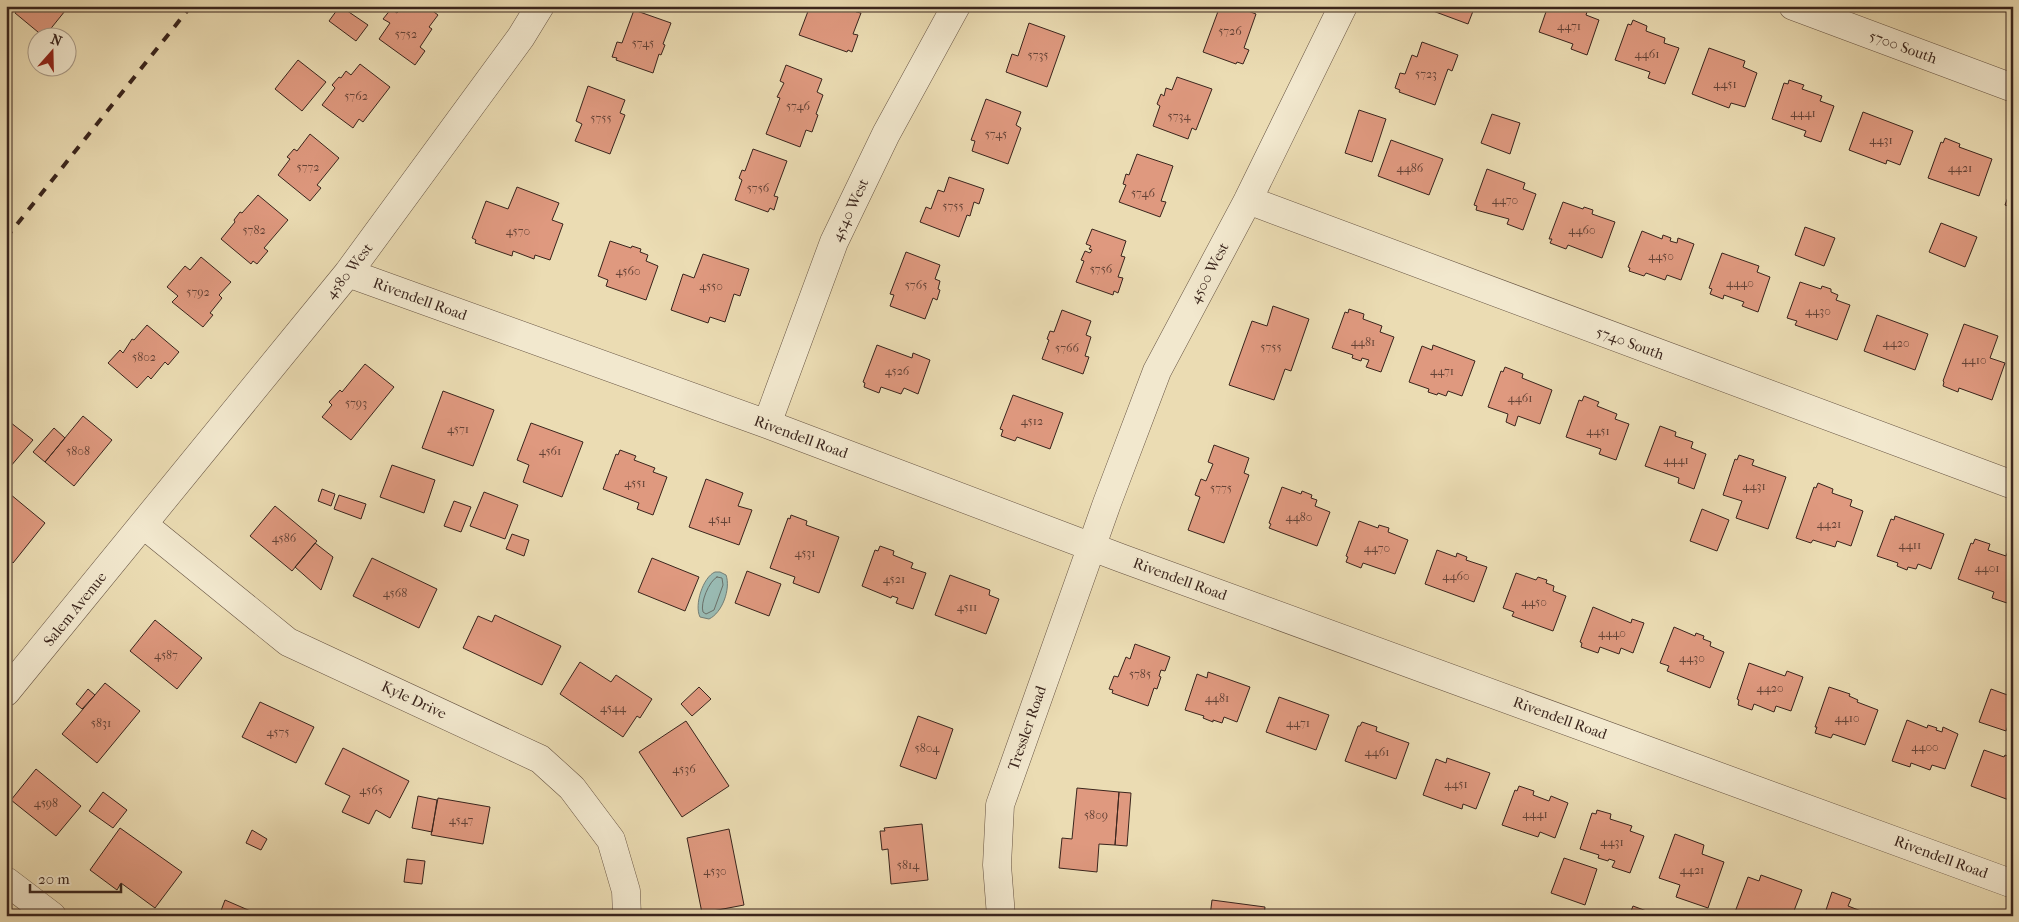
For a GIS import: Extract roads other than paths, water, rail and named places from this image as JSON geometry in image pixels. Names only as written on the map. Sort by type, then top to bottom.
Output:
[{"type":"street","name":"4580 West","points":[[144,525],[348,273],[521,37],[540,6]]},
{"type":"street","name":"4540 West","points":[[767,424],[834,242],[886,134],[956,6]]},
{"type":"street","name":"4500 West","points":[[1092,546],[1157,371],[1248,200],[1343,6]]},
{"type":"street","name":"5700 South","points":[[1793,6],[2013,88]]},
{"type":"street","name":"5740 South","points":[[1248,200],[2013,485]]},
{"type":"street","name":"Rivendell Road","points":[[348,273],[767,424],[1092,546],[2013,884]]},
{"type":"street","name":"Salem Avenue","points":[[6,692],[144,525]]},
{"type":"street","name":"Kyle Drive","points":[[144,525],[288,642],[540,758],[572,788],[611,840],[626,891],[628,916]]},
{"type":"street","name":"Tressler Road","points":[[1001,916],[997,865],[1000,805],[1092,546]]},
{"type":"street","points":[[6,881],[52,916]]},
{"type":"water","points":[[715,572],[726,575],[727,587],[724,600],[714,616],[709,619],[700,617],[698,606],[703,585]]},
{"type":"railway","points":[[6,238],[191,6]]}]
